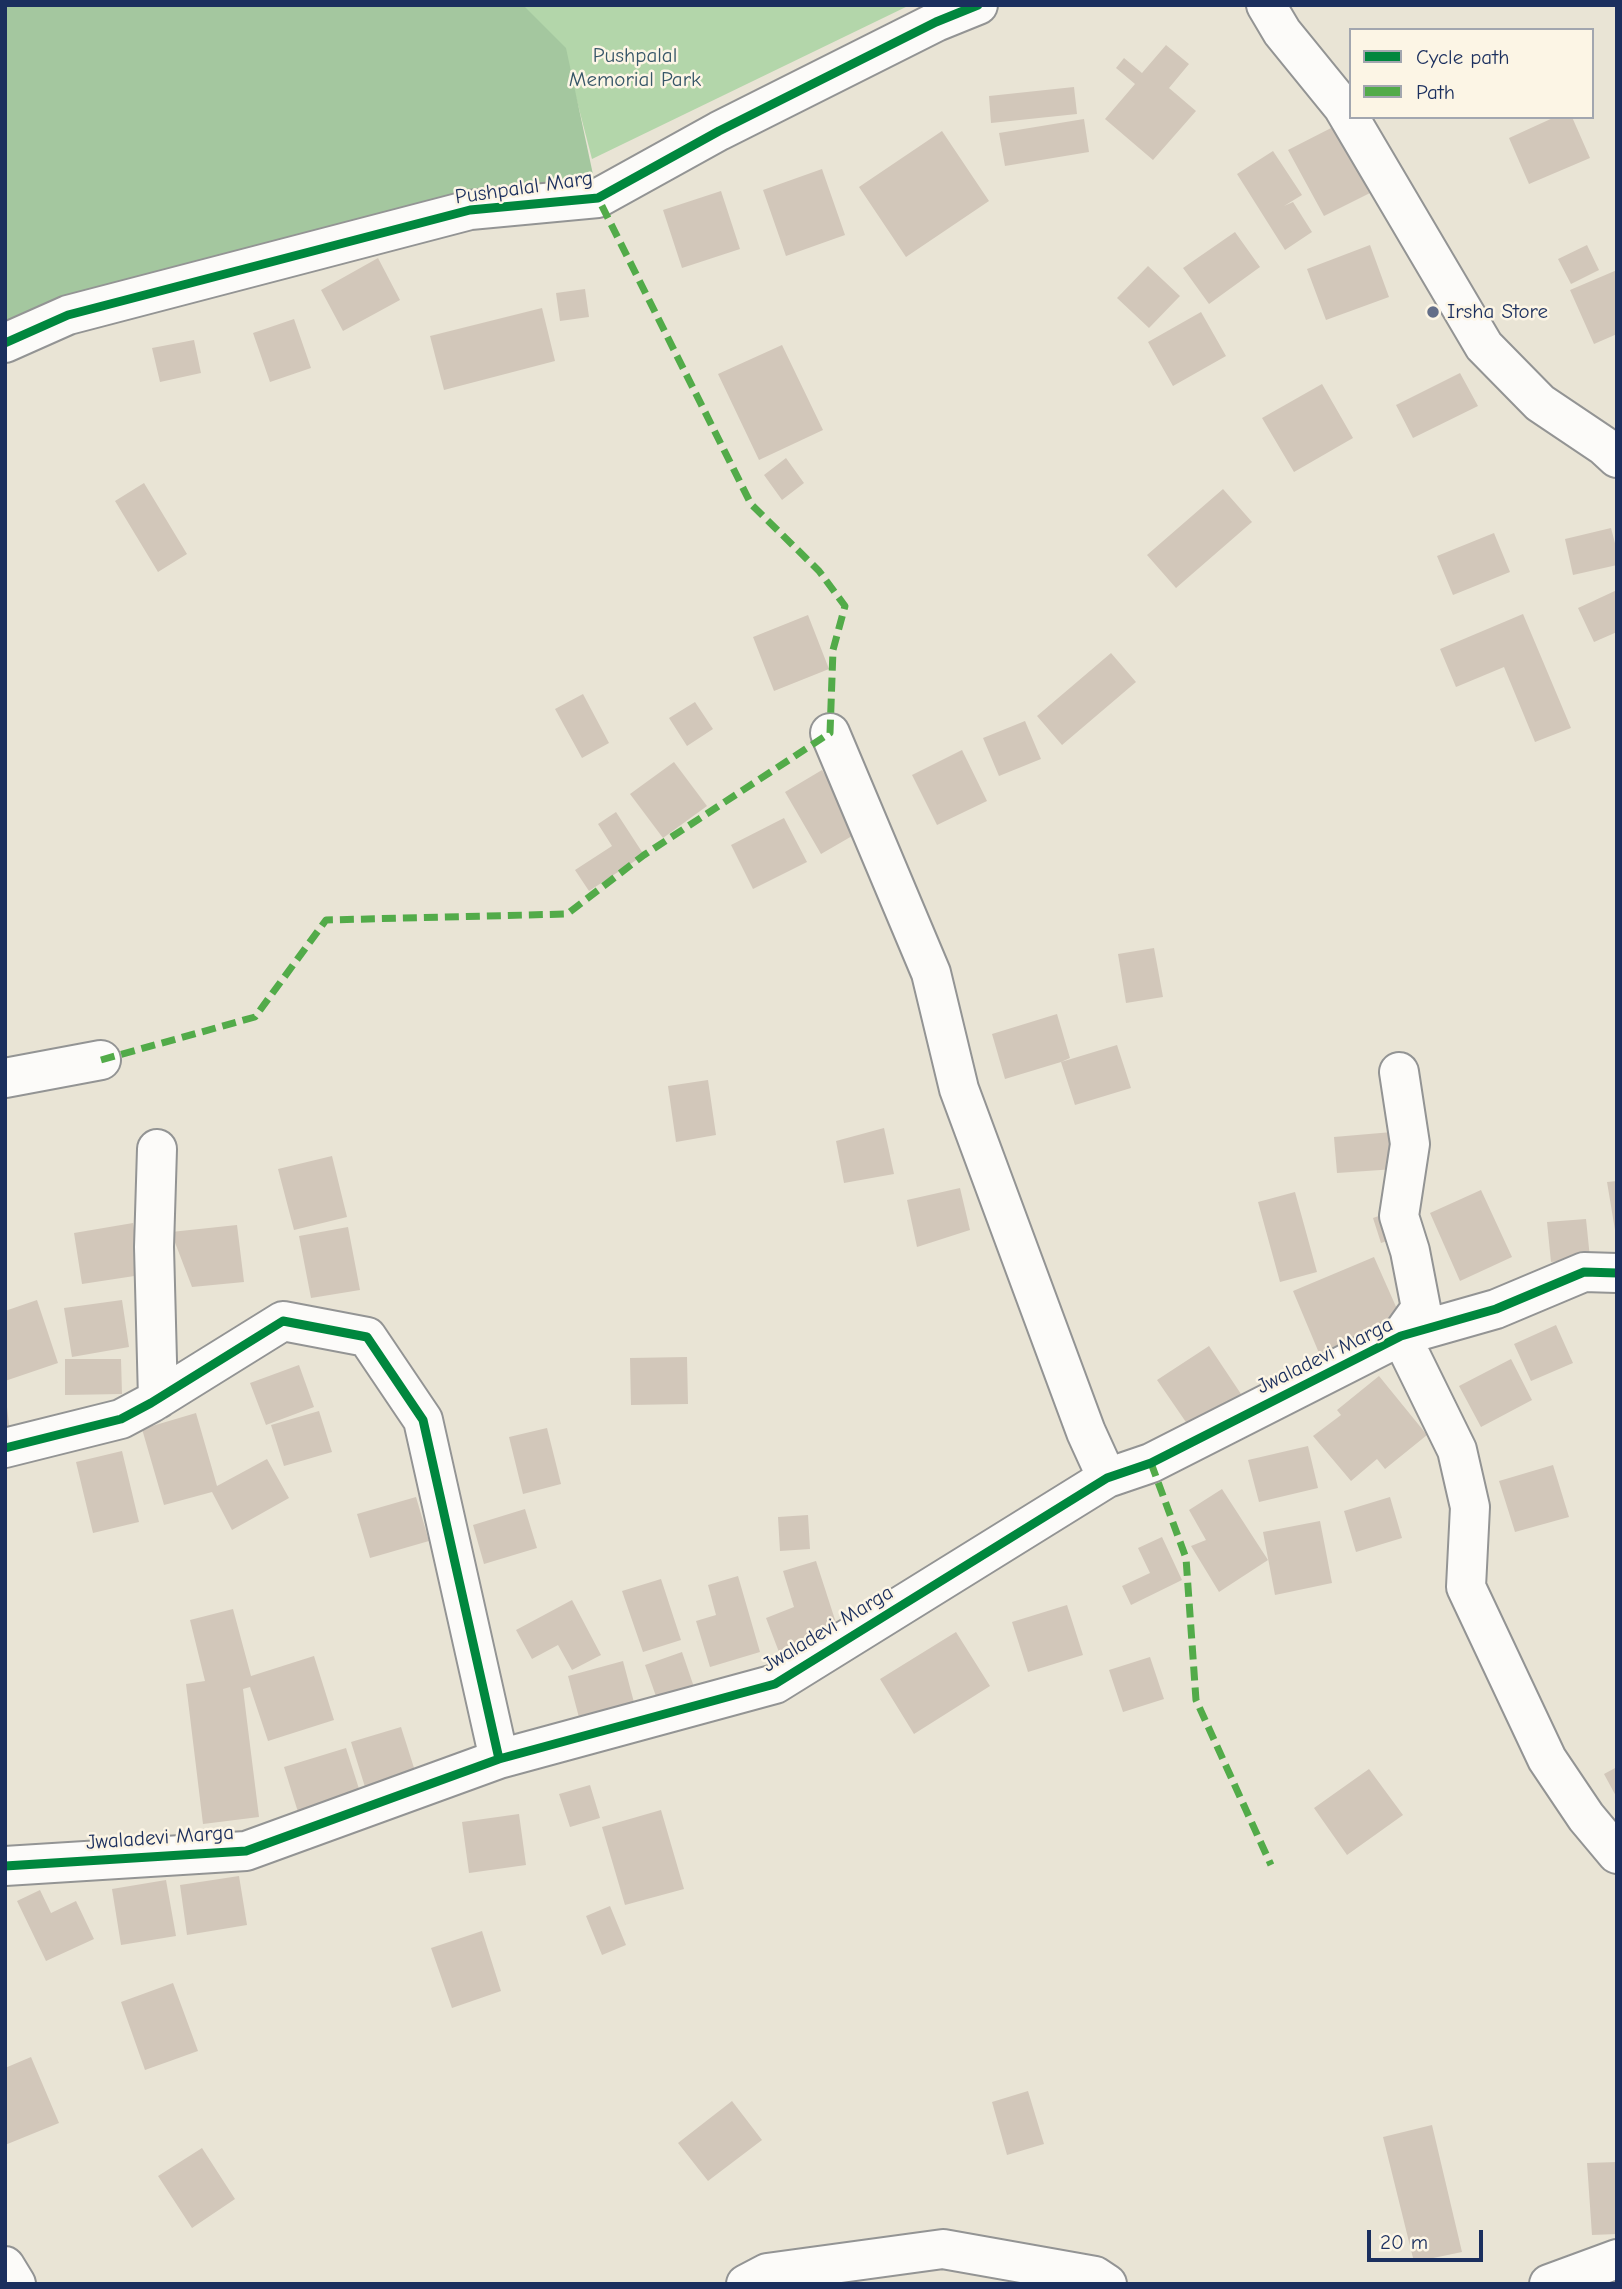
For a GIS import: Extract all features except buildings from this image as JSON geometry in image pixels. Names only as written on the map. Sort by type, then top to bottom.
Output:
[{"type":"street","name":"Pushpalal Marg","points":[[5,343],[68,315],[470,210],[598,198],[719,131],[936,22],[978,5]]},
{"type":"street","points":[[1266,5],[1282,33],[1349,117]]},
{"type":"street","points":[[1350,119],[1484,346],[1540,403],[1604,446],[1617,458]]},
{"type":"street","points":[[830,733],[931,973],[959,1089],[1086,1433],[1107,1479]]},
{"type":"street","points":[[5,1078],[101,1059]]},
{"type":"street","points":[[1399,1072],[1410,1144],[1399,1216],[1410,1251],[1421,1308],[1401,1336],[1457,1450],[1471,1507],[1466,1587],[1547,1759],[1586,1817],[1617,1854]]},
{"type":"street","points":[[157,1149],[153,1247],[158,1399]]},
{"type":"street","name":"Jwaladevi Marga","points":[[5,1866],[246,1851],[499,1759],[775,1684],[1107,1479],[1151,1463],[1401,1336],[1496,1309],[1584,1272],[1617,1273]]},
{"type":"street","points":[[5,1448],[121,1419],[283,1321],[367,1337],[423,1420],[499,1759]]},
{"type":"street","points":[[746,2284],[767,2273],[943,2249],[1095,2276],[1107,2284]]},
{"type":"street","points":[[1549,2284],[1617,2259]]},
{"type":"street","points":[[5,2266],[16,2284]]},
{"type":"green space","points":[[5,5],[523,5],[566,48],[598,198],[5,340]]},
{"type":"green space","name":"Pushpalal Memorial Park","points":[[521,5],[910,5],[592,159],[565,55]]},
{"type":"marked path","points":[[101,1060],[255,1017],[326,920],[567,914],[644,855],[830,733],[833,650],[845,606],[819,571],[751,504],[598,198]]},
{"type":"marked path","points":[[1151,1463],[1186,1558],[1196,1700],[1271,1865]]},
{"type":"cycle path","points":[[5,343],[68,315],[470,210],[598,198],[719,131],[936,22],[978,5]]},
{"type":"cycle path","points":[[5,1866],[246,1851],[499,1759],[775,1684],[1107,1478],[1151,1463],[1401,1336],[1496,1309],[1584,1272],[1617,1273]]},
{"type":"cycle path","points":[[5,1448],[121,1419],[283,1321],[367,1337],[423,1420],[499,1759]]},
{"type":"place","name":"Irsha Store","points":[[1433,312]]}]
